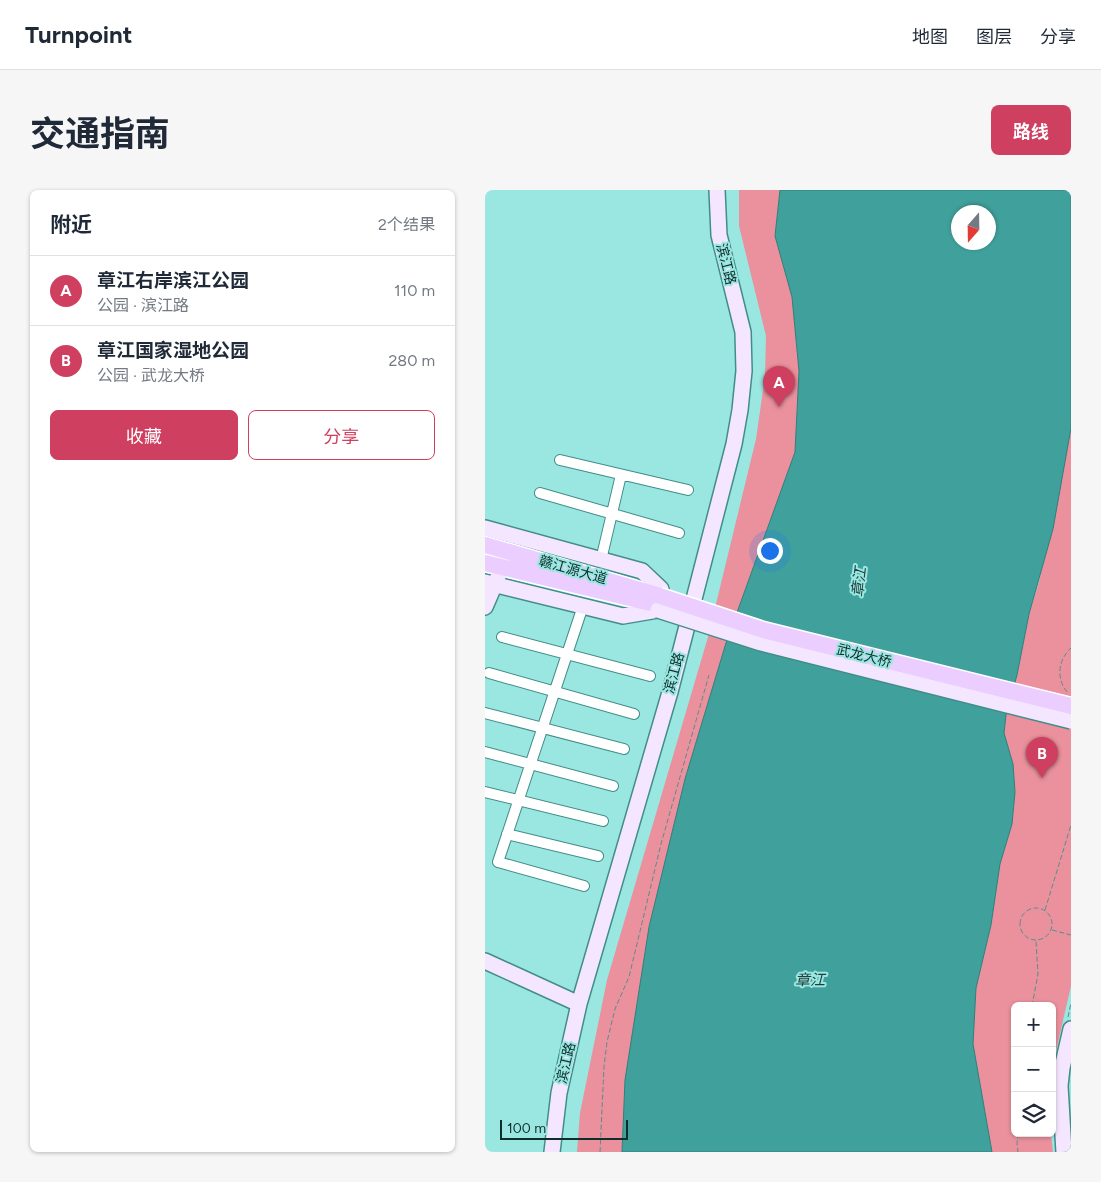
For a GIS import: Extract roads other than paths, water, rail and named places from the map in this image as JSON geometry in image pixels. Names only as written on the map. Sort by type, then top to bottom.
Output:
[{"type":"main road","name":"滨江路","points":[[552,1152],[559,1093],[579,1004],[670,692],[734,444],[741,410],[744,371],[743,332],[719,235],[717,190]]},
{"type":"main road","name":"滨江路","points":[[561,1152],[567,1094],[587,1006],[675,699],[732,484],[749,411],[752,371],[751,330],[727,233],[725,190]]},
{"type":"main road","points":[[485,528],[642,571],[660,600],[761,643],[1071,721]]},
{"type":"main road","name":"赣江源大道","points":[[485,545],[660,600]]},
{"type":"main road","name":"赣江源大道","points":[[485,564],[660,600]]},
{"type":"main road","points":[[485,608],[490,583],[501,568]]},
{"type":"main road","points":[[490,583],[623,616],[660,600]]},
{"type":"main road","name":"武龙大桥","points":[[660,600],[763,630],[1070,701]]},
{"type":"main road","name":"武龙大桥","points":[[660,600],[761,638],[1071,715]]},
{"type":"main road","points":[[485,961],[579,1004]]},
{"type":"main road","points":[[1064,1152],[1060,1086],[1071,1029]]},
{"type":"main road","points":[[1071,1074],[1069,1095],[1071,1133]]},
{"type":"street","points":[[560,460],[688,490]]},
{"type":"street","points":[[601,560],[621,475]]},
{"type":"street","points":[[540,493],[679,533]]},
{"type":"street","points":[[583,606],[498,862],[584,886]]},
{"type":"street","points":[[502,637],[650,676]]},
{"type":"street","points":[[489,673],[634,714]]},
{"type":"street","points":[[485,713],[624,749]]},
{"type":"street","points":[[485,752],[613,786]]},
{"type":"street","points":[[485,792],[603,821]]},
{"type":"street","points":[[507,834],[598,856]]},
{"type":"water","name":"章江","points":[[780,190],[1071,190],[1071,428],[1053,529],[1029,614],[1017,675],[1006,715],[1004,733],[1013,764],[1015,792],[1012,824],[1000,864],[991,925],[976,988],[973,1044],[992,1152],[622,1152],[625,1080],[649,927],[685,779],[726,643],[795,452],[799,371],[792,297],[775,236]]},
{"type":"place","name":"章江右岸滨江公园","points":[[779,407]]},
{"type":"place","name":"章江国家湿地公园","points":[[1042,778]]}]
